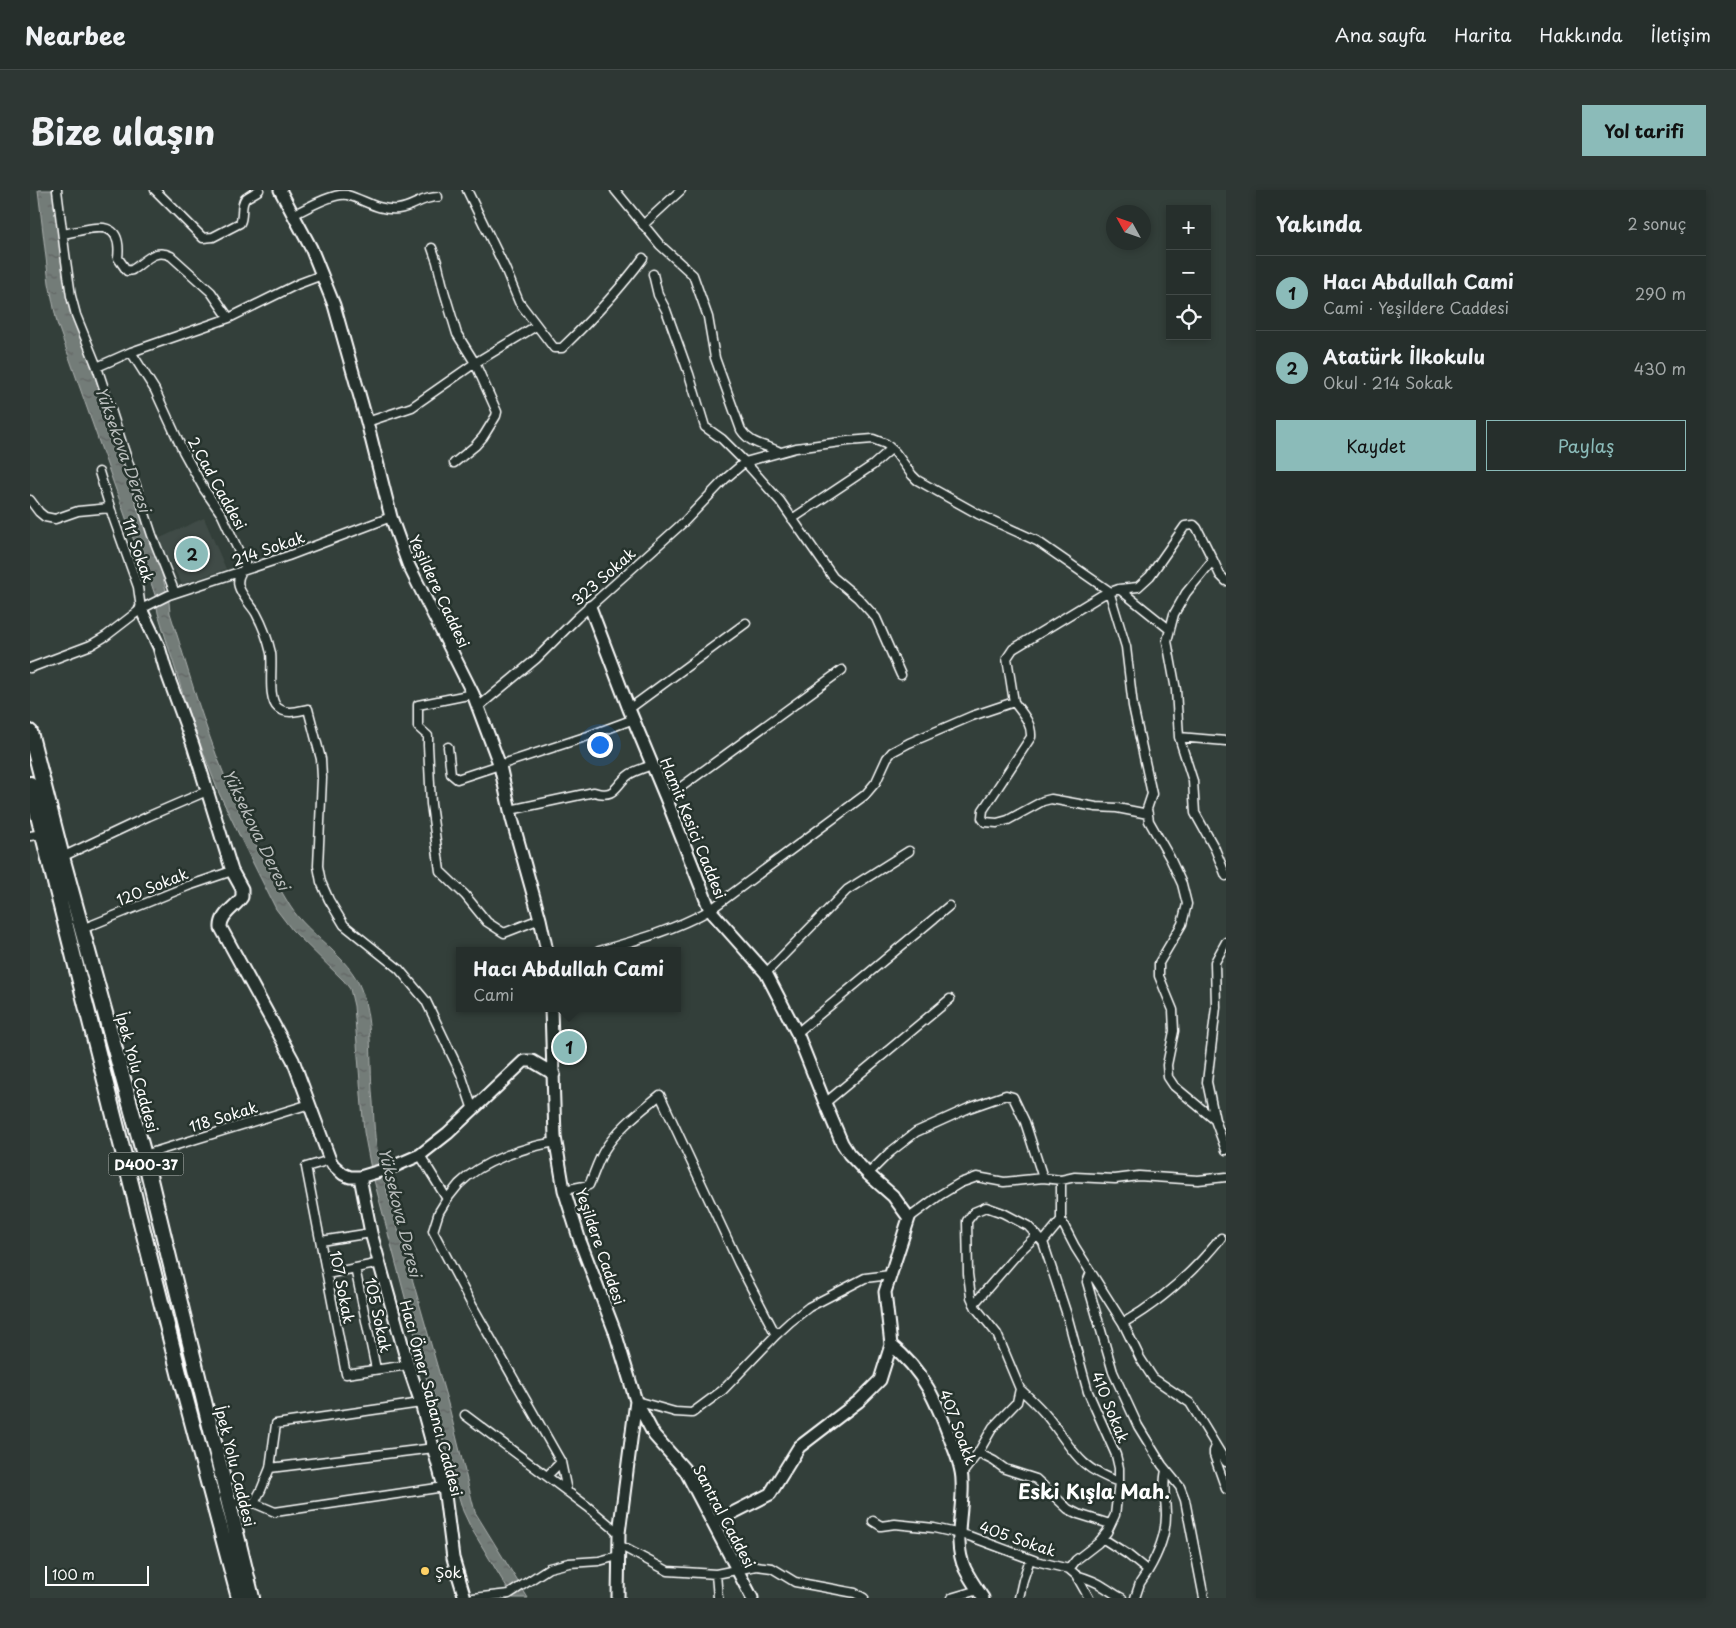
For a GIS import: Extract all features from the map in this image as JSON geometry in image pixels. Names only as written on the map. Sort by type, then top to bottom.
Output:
[{"type":"highway","name":"İpek Yolu Caddesi","points":[[30,732],[62,857],[144,1155],[252,1598]]},
{"type":"highway","name":"İpek Yolu Caddesi","points":[[30,784],[36,835],[239,1598]]},
{"type":"street","points":[[57,190],[64,254],[74,306],[97,367],[172,594]]},
{"type":"street","points":[[155,190],[203,238],[213,237],[240,223],[245,199],[259,190]]},
{"type":"street","name":"Yeşildere Caddesi","points":[[280,190],[311,248],[334,305],[368,422],[391,517],[408,564],[473,694],[500,766],[546,947]]},
{"type":"street","points":[[467,190],[505,268],[519,302],[554,348],[562,348],[627,281],[643,258]]},
{"type":"street","points":[[614,190],[660,244],[693,275],[708,317],[715,358],[741,430],[746,438],[751,441],[780,452]]},
{"type":"street","points":[[643,225],[682,190]]},
{"type":"street","points":[[293,214],[324,199],[345,194],[378,208],[398,209],[408,207],[428,197],[438,197]]},
{"type":"street","points":[[63,234],[103,227],[112,231],[117,238],[118,258],[127,271],[132,270],[158,253],[171,256],[211,292],[229,318]]},
{"type":"street","points":[[432,248],[458,334],[475,363],[496,412],[496,416],[484,437],[454,463]]},
{"type":"street","points":[[653,274],[658,295],[666,310],[689,374],[705,427],[722,439],[780,501],[833,577],[858,598],[876,618],[901,675]]},
{"type":"street","points":[[97,367],[131,352],[229,318],[298,284],[322,275]]},
{"type":"street","points":[[368,422],[412,407],[475,363],[536,326]]},
{"type":"street","name":"2.Cad Caddesi","points":[[131,352],[155,390],[187,459],[204,489],[222,514],[245,565],[245,568],[240,572],[239,591],[256,615],[270,653],[272,697],[277,708],[287,713],[308,709],[320,758],[322,778],[318,866],[321,882],[328,900],[344,925],[399,969],[426,1001],[461,1074],[473,1110]]},
{"type":"street","points":[[745,462],[780,452],[873,439],[886,444],[918,480],[978,514],[1038,541],[1109,592],[1126,647],[1133,706],[1152,794],[1147,809],[1149,821],[1182,884],[1187,904],[1182,924],[1159,963],[1159,976],[1173,1010],[1174,1031],[1167,1065],[1168,1077],[1180,1091],[1215,1120]]},
{"type":"street","points":[[792,519],[872,465],[891,449]]},
{"type":"street","name":"323 Sokak","points":[[477,708],[536,658],[576,618],[685,521],[725,479],[745,462]]},
{"type":"street","name":"111 Sokak","points":[[99,472],[138,587],[141,609]]},
{"type":"street","points":[[30,500],[39,512],[55,519],[78,511],[110,508]]},
{"type":"street","name":"214 Sokak","points":[[30,668],[91,645],[141,609],[172,594],[288,556],[391,517]]},
{"type":"street","points":[[1148,814],[1117,808],[1096,807],[1051,800],[1044,801],[1008,820],[997,823],[985,822],[982,818],[983,810],[1031,736],[1029,724],[1014,702],[1007,658],[1010,652],[1036,634],[1109,592],[1138,587],[1150,576],[1181,531],[1189,524],[1198,528],[1220,575],[1226,581]]},
{"type":"street","points":[[1213,560],[1186,593],[1174,614],[1167,641],[1176,690],[1179,737],[1193,781],[1195,813],[1215,849],[1226,876]]},
{"type":"street","points":[[1119,589],[1169,629]]},
{"type":"street","name":"Hamit Kesici Caddesi","points":[[590,607],[710,910],[766,973],[797,1033],[845,1148],[868,1174],[892,1196],[909,1218]]},
{"type":"street","points":[[141,609],[159,647],[208,791],[232,871],[242,889],[242,898],[221,920],[221,928],[293,1060],[333,1166],[350,1177],[364,1176],[390,1168],[420,1155],[448,1134],[524,1061],[532,1061],[554,1074]]},
{"type":"street","points":[[448,747],[451,774],[457,779],[500,766],[631,714],[746,623]]},
{"type":"street","points":[[666,798],[842,670]]},
{"type":"street","points":[[473,694],[418,705],[418,727],[428,736],[431,804],[440,871],[465,895],[487,922],[504,933],[540,919]]},
{"type":"street","points":[[614,947],[644,939],[691,921],[710,910],[865,795],[876,782],[887,758],[892,752],[972,716],[1014,702]]},
{"type":"street","points":[[1179,737],[1226,741]]},
{"type":"street","points":[[510,810],[594,792],[609,794],[615,791],[629,775],[653,764]]},
{"type":"street","points":[[62,857],[148,816],[208,791]]},
{"type":"street","points":[[766,973],[847,890],[909,851]]},
{"type":"street","name":"120 Sokak","points":[[82,929],[188,886],[232,871]]},
{"type":"street","points":[[797,1033],[949,906]]},
{"type":"street","points":[[1226,942],[1215,962],[1216,1007],[1207,1082],[1215,1120],[1226,1150]]},
{"type":"street","points":[[825,1103],[950,999]]},
{"type":"street","name":"Yeşildere Caddesi","points":[[551,1012],[556,1142],[564,1190],[580,1241],[615,1332],[636,1401]]},
{"type":"street","points":[[564,1190],[589,1185],[610,1142],[628,1122],[660,1095],[739,1264],[776,1335]]},
{"type":"street","points":[[868,1174],[889,1153],[916,1132],[969,1108],[1006,1095],[1014,1097],[1025,1122],[1043,1178]]},
{"type":"street","name":"118 Sokak","points":[[144,1155],[310,1104]]},
{"type":"street","points":[[556,1142],[527,1148],[476,1170],[460,1183],[447,1199],[439,1212],[433,1231],[561,1462],[567,1491]]},
{"type":"street","points":[[420,1155],[447,1199]]},
{"type":"street","name":"107 Sokak","points":[[330,1160],[306,1167],[346,1374],[376,1368],[408,1365]]},
{"type":"street","name":"Hacı Ömer Sabancı Caddesi","points":[[364,1176],[371,1233],[408,1365],[434,1448],[444,1487],[453,1558],[466,1598]]},
{"type":"street","points":[[713,1523],[770,1494],[800,1447],[860,1401],[880,1380],[891,1345],[884,1292],[909,1218],[940,1195],[960,1183],[977,1177],[1004,1182],[1043,1178],[1061,1180],[1075,1177],[1114,1178],[1139,1176],[1198,1180],[1226,1177]]},
{"type":"street","points":[[1061,1180],[1062,1220],[1091,1272],[1123,1323],[1140,1358],[1153,1378],[1190,1403],[1226,1462]]},
{"type":"street","points":[[1062,1220],[1043,1242],[1028,1226],[1003,1213],[986,1207],[974,1212],[967,1221],[968,1274],[971,1297],[974,1304],[997,1334],[1020,1389],[1050,1419],[1082,1463],[1105,1477],[1119,1482]]},
{"type":"street","points":[[321,1241],[371,1233]]},
{"type":"street","points":[[974,1304],[1036,1235]]},
{"type":"street","points":[[1123,1323],[1141,1313],[1180,1281],[1209,1253],[1221,1238]]},
{"type":"street","name":"410 Sokak","points":[[1043,1242],[1067,1315],[1088,1392],[1116,1455],[1119,1468],[1115,1515],[1107,1532],[1076,1560],[1069,1570]]},
{"type":"street","points":[[327,1274],[380,1263]]},
{"type":"street","name":"105 Sokak","points":[[355,1268],[376,1368]]},
{"type":"street","points":[[1091,1272],[1087,1282],[1088,1287],[1113,1372],[1138,1426],[1166,1471],[1180,1487],[1185,1500],[1204,1598]]},
{"type":"street","points":[[618,1598],[619,1533],[636,1401],[675,1412],[692,1413],[723,1390],[776,1335],[809,1307],[866,1278],[890,1275]]},
{"type":"street","name":"407 Soakk","points":[[891,1345],[904,1354],[929,1388],[954,1448],[962,1480],[958,1534],[960,1553],[964,1568],[981,1594]]},
{"type":"street","points":[[961,1475],[978,1453],[993,1427],[1017,1402],[1020,1389]]},
{"type":"street","name":"Santral Caddesi","points":[[636,1401],[654,1435],[685,1470],[752,1598]]},
{"type":"street","points":[[254,1503],[270,1468],[276,1424],[421,1403]]},
{"type":"street","points":[[466,1415],[567,1491],[619,1533]]},
{"type":"street","points":[[1216,1446],[1214,1455],[1226,1490]]},
{"type":"street","points":[[270,1468],[434,1448]]},
{"type":"street","points":[[978,1453],[1005,1469],[1043,1483],[1068,1509],[1110,1524]]},
{"type":"street","points":[[547,1476],[561,1462]]},
{"type":"street","points":[[1135,1598],[1140,1583],[1157,1556],[1166,1529],[1164,1486],[1166,1471]]},
{"type":"street","points":[[228,1502],[254,1503],[275,1512],[444,1487]]},
{"type":"street","name":"405 Sokak","points":[[873,1521],[881,1526],[895,1524],[969,1536],[1030,1559],[1069,1570],[1076,1575]]},
{"type":"street","points":[[1102,1538],[1148,1572]]},
{"type":"street","points":[[473,1598],[509,1594],[550,1568],[569,1563],[599,1561],[618,1551],[668,1571],[716,1574],[756,1566],[772,1568],[795,1582],[855,1593],[864,1598]]},
{"type":"street","points":[[1019,1598],[1030,1559]]},
{"type":"street","points":[[716,1574],[718,1598]]},
{"type":"street","points":[[1076,1575],[1089,1598]]},
{"type":"street","points":[[1076,1575],[1087,1578],[1122,1598]]},
{"type":"street","points":[[951,1598],[981,1594]]},
{"type":"shaded area","points":[[204,518],[226,569],[182,584],[158,539]]},
{"type":"water","points":[[38,190],[55,190],[65,273],[76,323],[157,555],[170,613],[203,717],[225,777],[255,843],[290,906],[307,927],[348,966],[361,989],[368,1016],[377,1151],[449,1407],[475,1512],[528,1598],[513,1598],[471,1528],[463,1511],[371,1169],[364,1132],[354,1006],[350,989],[292,930],[276,909],[218,791],[190,717],[149,577],[140,558],[57,323],[49,283]]},
{"type":"place","name":"Atatürk İlkokulu","points":[[192,554]]},
{"type":"place","name":"Hacı Abdullah Cami","points":[[569,1047]]},
{"type":"place","name":"Şok","points":[[425,1571]]},
{"type":"district","name":"Eski Kışla Mah.","points":[[1094,1491]]},
{"type":"water label","name":"Yüksekova Deresi","points":[[124,449]]},
{"type":"water label","name":"Yüksekova Deresi","points":[[257,829]]},
{"type":"water label","name":"Yüksekova Deresi","points":[[401,1212]]}]
